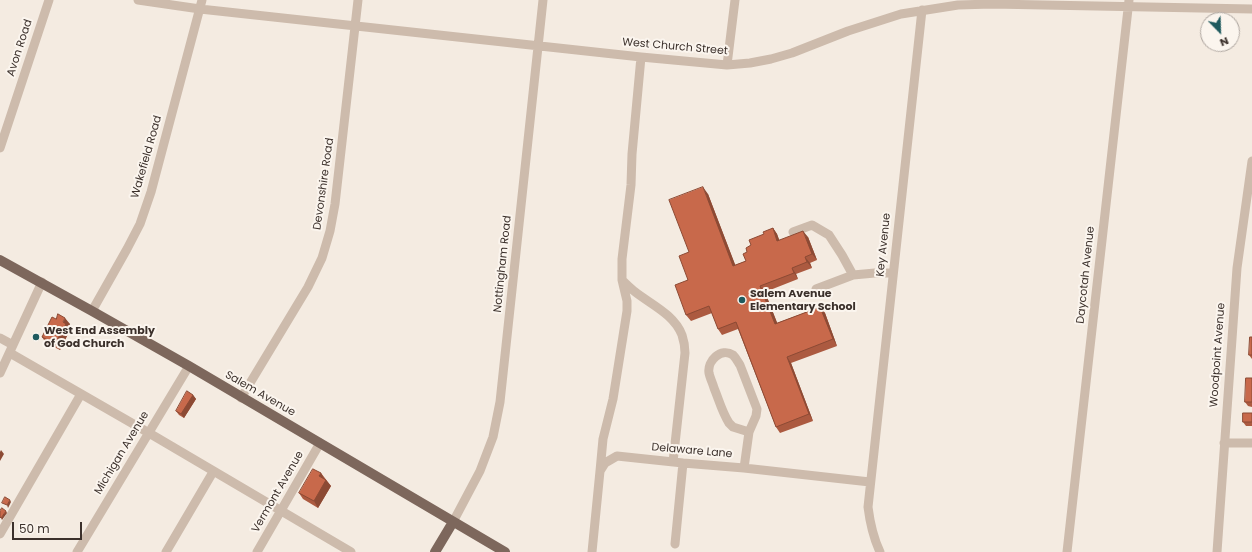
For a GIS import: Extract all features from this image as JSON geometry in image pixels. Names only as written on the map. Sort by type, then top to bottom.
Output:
[{"type":"main road","name":"Salem Avenue","points":[[0,260],[92,310],[189,366],[505,552]]},
{"type":"main road","points":[[435,552],[453,522]]},
{"type":"street","name":"Avon Road","points":[[0,148],[49,0]]},
{"type":"street","name":"West Church Street","points":[[138,0],[201,5],[356,26],[728,65],[750,63],[792,53],[848,31],[901,14],[958,6],[992,4],[1129,4],[1252,9]]},
{"type":"street","name":"Devonshire Road","points":[[241,398],[308,287],[322,258],[330,231],[336,204],[358,0]]},
{"type":"street","name":"Nottingham Road","points":[[453,522],[480,471],[493,437],[500,402],[543,0]]},
{"type":"street","points":[[728,65],[735,0]]},
{"type":"street","name":"Daycotah Avenue","points":[[1067,552],[1129,4]]},
{"type":"street","name":"Wakefield Road","points":[[92,310],[140,224],[201,5]]},
{"type":"street","name":"Key Avenue","points":[[880,552],[874,539],[870,524],[868,507],[922,10]]},
{"type":"street","points":[[592,552],[603,439],[613,399],[627,311],[627,301],[622,280],[622,259],[631,185],[632,154],[641,57]]},
{"type":"street","name":"Woodpoint Avenue","points":[[1217,552],[1237,268],[1250,195],[1252,162]]},
{"type":"street","points":[[793,232],[812,225],[829,235],[853,275]]},
{"type":"street","points":[[816,289],[853,275],[893,273]]},
{"type":"street","points":[[622,280],[673,320],[682,333],[685,353],[673,462]]},
{"type":"street","points":[[0,373],[42,282]]},
{"type":"street","points":[[0,338],[11,348],[81,394],[149,432],[213,472],[281,510],[347,551]]},
{"type":"street","points":[[744,468],[749,432],[756,416],[755,404],[737,359],[732,355],[721,354],[714,357],[710,362],[709,373],[728,423],[733,427],[749,432]]},
{"type":"street","name":"Michigan Avenue","points":[[77,552],[189,366]]},
{"type":"street","points":[[0,534],[81,394]]},
{"type":"street","name":"Vermont Avenue","points":[[257,552],[320,443]]},
{"type":"street","points":[[1224,443],[1252,443]]},
{"type":"street","name":"Delaware Lane","points":[[600,471],[605,463],[617,456],[870,482]]},
{"type":"street","points":[[675,544],[683,463]]},
{"type":"street","points":[[166,552],[213,472]]},
{"type":"building","points":[[703,187],[733,266],[746,261],[743,254],[747,252],[746,248],[751,245],[749,240],[764,234],[763,232],[773,228],[777,241],[803,231],[812,254],[805,257],[807,262],[792,268],[794,273],[760,286],[775,324],[820,307],[833,339],[787,357],[809,414],[776,427],[736,322],[718,329],[709,306],[686,315],[675,285],[688,280],[679,256],[689,252],[669,200]]},
{"type":"building","points":[[58,314],[65,318],[63,322],[66,324],[55,344],[42,337],[52,317],[56,319]]},
{"type":"building","points":[[1250,337],[1252,337],[1252,355],[1249,355]]},
{"type":"building","points":[[1246,378],[1252,378],[1252,402],[1245,402]]},
{"type":"building","points":[[187,391],[193,395],[181,414],[176,411]]},
{"type":"building","points":[[1243,413],[1252,413],[1252,422],[1243,422]]},
{"type":"building","points":[[313,469],[321,473],[319,476],[326,480],[314,501],[299,493]]},
{"type":"building","points":[[5,497],[10,500],[7,505],[2,503]]},
{"type":"building","points":[[2,508],[6,511],[1,518],[0,511]]},
{"type":"place","name":"Salem Avenue Elementary School","points":[[742,300]]},
{"type":"place","name":"West End Assembly of God Church","points":[[36,337]]}]
